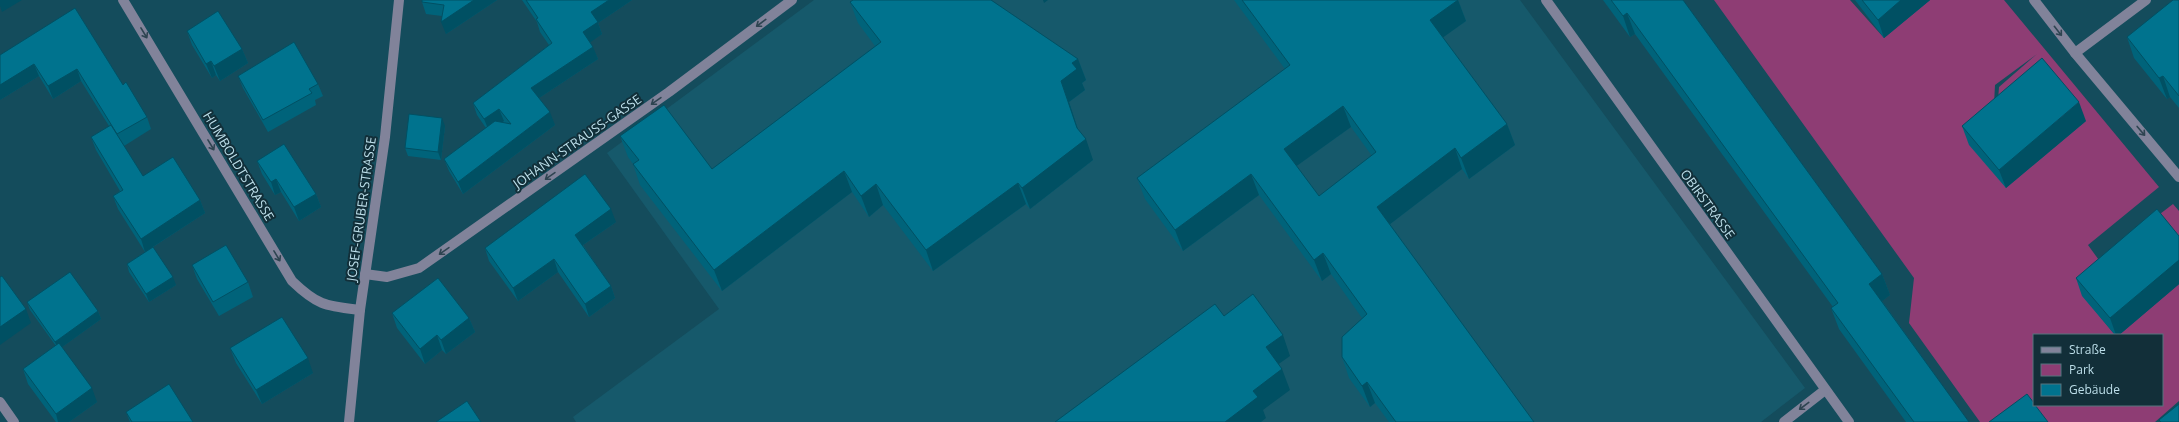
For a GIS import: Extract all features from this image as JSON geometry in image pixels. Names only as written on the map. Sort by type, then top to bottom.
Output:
[{"type":"street","name":"HUMBOLDTSTRASSE","points":[[123,0],[292,281],[309,297],[326,306],[360,310]]},
{"type":"street","name":"JOSEF-GRUBER-STRASSE","points":[[351,420],[360,310],[385,137],[399,0]]},
{"type":"street","name":"JOHANN-STRAUSS-GASSE","points":[[365,274],[387,277],[419,268],[669,92],[792,0]]},
{"type":"street","name":"OBIRSTRASSE","points":[[1546,0],[1849,422]]},
{"type":"street","points":[[2034,0],[2075,54],[2179,177]]},
{"type":"street","points":[[2075,54],[2146,0]]},
{"type":"street","points":[[1784,422],[1825,390]]},
{"type":"street","points":[[0,402],[14,422]]},
{"type":"shaded area","points":[[814,0],[1520,0],[1805,388],[1761,422],[576,422],[573,417],[719,309],[607,153]]},
{"type":"green space","points":[[1714,0],[1850,0],[1884,38],[1930,0],[2004,0],[2159,187],[2088,245],[2109,274],[2083,296],[2114,334],[2033,334],[2033,406],[2163,406],[2163,334],[2120,334],[2179,284],[2179,401],[2155,422],[1980,422],[1909,323],[1914,278]],"holes":[[[2037,54],[1999,87],[1998,101],[1994,104],[1995,85]]]},
{"type":"green space","points":[[2173,204],[2179,211],[2179,246],[2117,247]]},
{"type":"building","points":[[422,0],[474,0],[441,22],[444,5],[422,2]]},
{"type":"building","points":[[526,0],[609,0],[591,12],[598,22],[583,32],[593,47],[531,88],[550,112],[458,182],[444,159],[495,121],[511,124],[499,109],[484,119],[473,103],[552,43],[536,19],[538,18]]},
{"type":"building","points":[[853,0],[991,0],[1078,59],[1072,63],[1077,69],[1061,81],[1077,128],[1086,139],[1022,188],[1018,183],[926,250],[876,184],[861,196],[844,171],[714,270],[633,164],[639,160],[620,136],[664,105],[712,169],[881,42],[850,2]]},
{"type":"building","points":[[1242,0],[1458,0],[1430,20],[1507,124],[1461,158],[1455,148],[1377,207],[1534,422],[1396,422],[1367,382],[1362,386],[1342,357],[1342,337],[1367,314],[1323,253],[1314,260],[1251,174],[1175,230],[1137,178],[1290,65]],"holes":[[[1343,106],[1376,152],[1319,196],[1284,149]]]},
{"type":"building","points":[[1611,0],[1683,0],[1882,274],[1869,284],[1969,422],[1914,422],[1831,308],[1838,303],[1627,13],[1623,16]]},
{"type":"building","points":[[1862,0],[1901,0],[1878,20]]},
{"type":"building","points":[[2173,0],[2179,0],[2179,96],[2163,76],[2159,78],[2127,37]]},
{"type":"building","points":[[75,8],[123,85],[126,82],[147,117],[117,134],[77,69],[48,86],[34,64],[0,85],[0,55]]},
{"type":"building","points":[[218,11],[242,49],[214,66],[211,61],[206,64],[187,31]]},
{"type":"building","points":[[294,42],[318,84],[309,89],[312,93],[263,120],[238,76]]},
{"type":"building","points":[[2042,58],[2079,102],[1999,170],[1962,126]]},
{"type":"building","points":[[409,114],[442,118],[438,152],[405,148]]},
{"type":"building","points":[[111,125],[143,176],[173,157],[200,200],[141,239],[113,196],[123,190],[91,137]]},
{"type":"building","points":[[284,144],[316,194],[294,207],[276,179],[271,182],[257,161]]},
{"type":"building","points":[[585,174],[611,209],[575,235],[611,286],[585,304],[554,259],[513,288],[485,248]]},
{"type":"building","points":[[2157,209],[2179,236],[2179,260],[2110,318],[2076,278]]},
{"type":"building","points":[[226,245],[248,282],[213,302],[192,265]]},
{"type":"building","points":[[153,247],[173,277],[146,294],[127,264]]},
{"type":"building","points":[[70,272],[98,311],[55,342],[27,302]]},
{"type":"building","points":[[2,276],[26,309],[0,327],[0,277]]},
{"type":"building","points":[[438,278],[469,318],[441,340],[437,335],[420,349],[392,313]]},
{"type":"building","points":[[1253,294],[1283,335],[1266,347],[1282,369],[1253,391],[1258,397],[1225,422],[1055,422],[1215,304],[1224,316]]},
{"type":"building","points":[[282,317],[308,358],[256,390],[230,348]]},
{"type":"building","points":[[59,343],[92,388],[56,414],[23,369]]},
{"type":"building","points":[[169,384],[193,422],[132,422],[126,412]]},
{"type":"building","points":[[2027,394],[2033,402],[2033,406],[2036,406],[2048,422],[1989,422]]},
{"type":"building","points":[[467,401],[481,422],[436,422]]},
{"type":"building","points":[[2179,404],[2179,422],[2161,422],[2159,420]]}]
